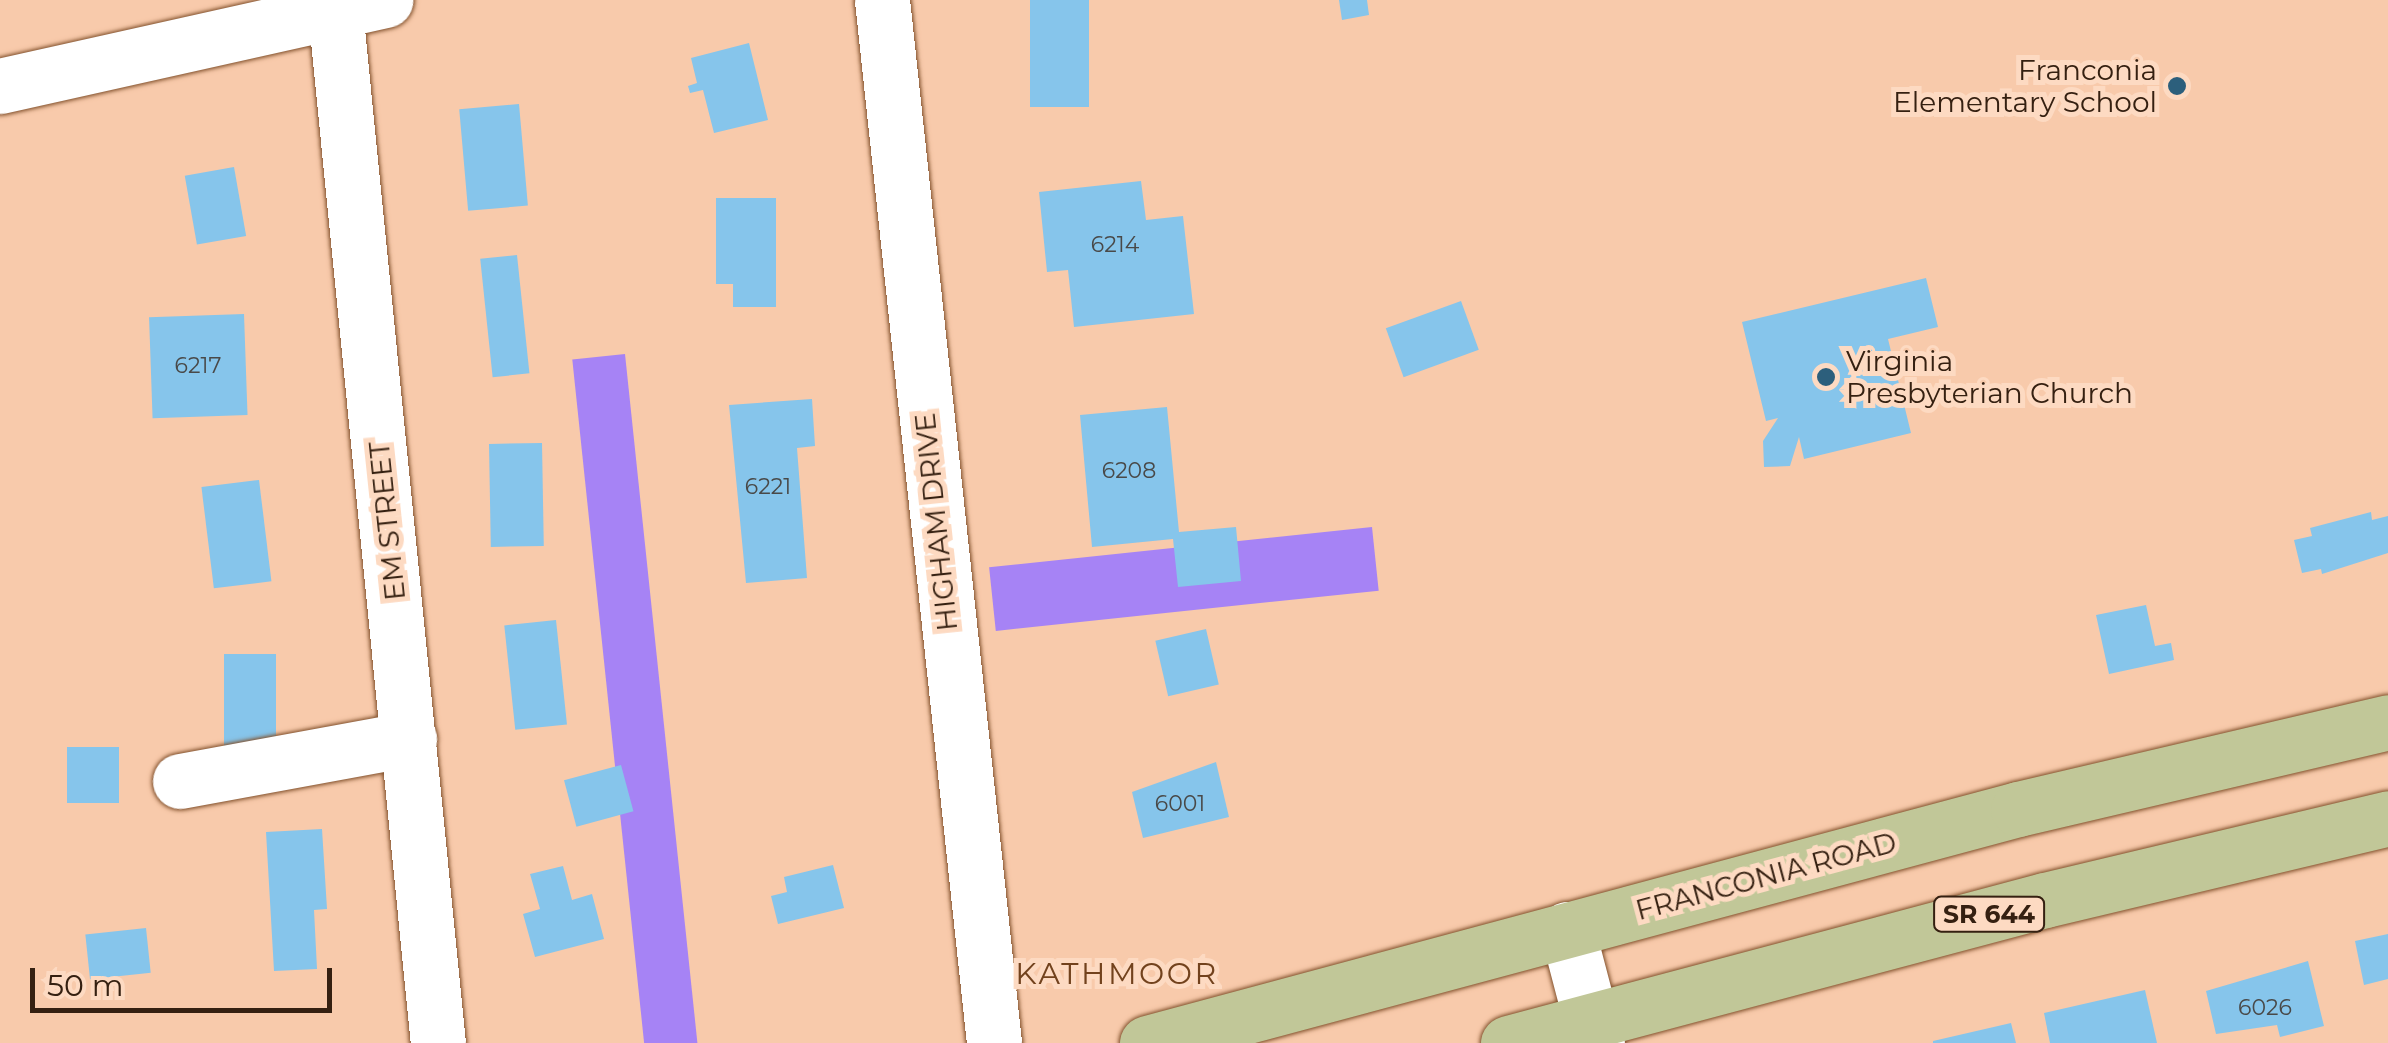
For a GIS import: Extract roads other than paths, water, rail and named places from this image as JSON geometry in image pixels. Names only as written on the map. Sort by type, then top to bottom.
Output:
[{"type":"main road","name":"FRANCONIA ROAD","points":[[1147,1043],[2018,810],[2388,722]]},
{"type":"main road","name":"SR 644","points":[[1508,1043],[1595,1032],[2044,900],[2388,818]]},
{"type":"street","name":"HIGHAM DRIVE","points":[[882,0],[994,1043]]},
{"type":"street","points":[[0,86],[352,4]]},
{"type":"street","name":"EM STREET","points":[[352,4],[409,739],[438,1043]]},
{"type":"street","points":[[180,781],[409,739]]},
{"type":"street","points":[[1566,929],[1595,1032]]},
{"type":"place","name":"Franconia Elementary School","points":[[2177,86]]},
{"type":"place","name":"Virginia Presbyterian Church","points":[[1826,377]]},
{"type":"district","name":"KATHMOOR","points":[[1117,974]]}]
